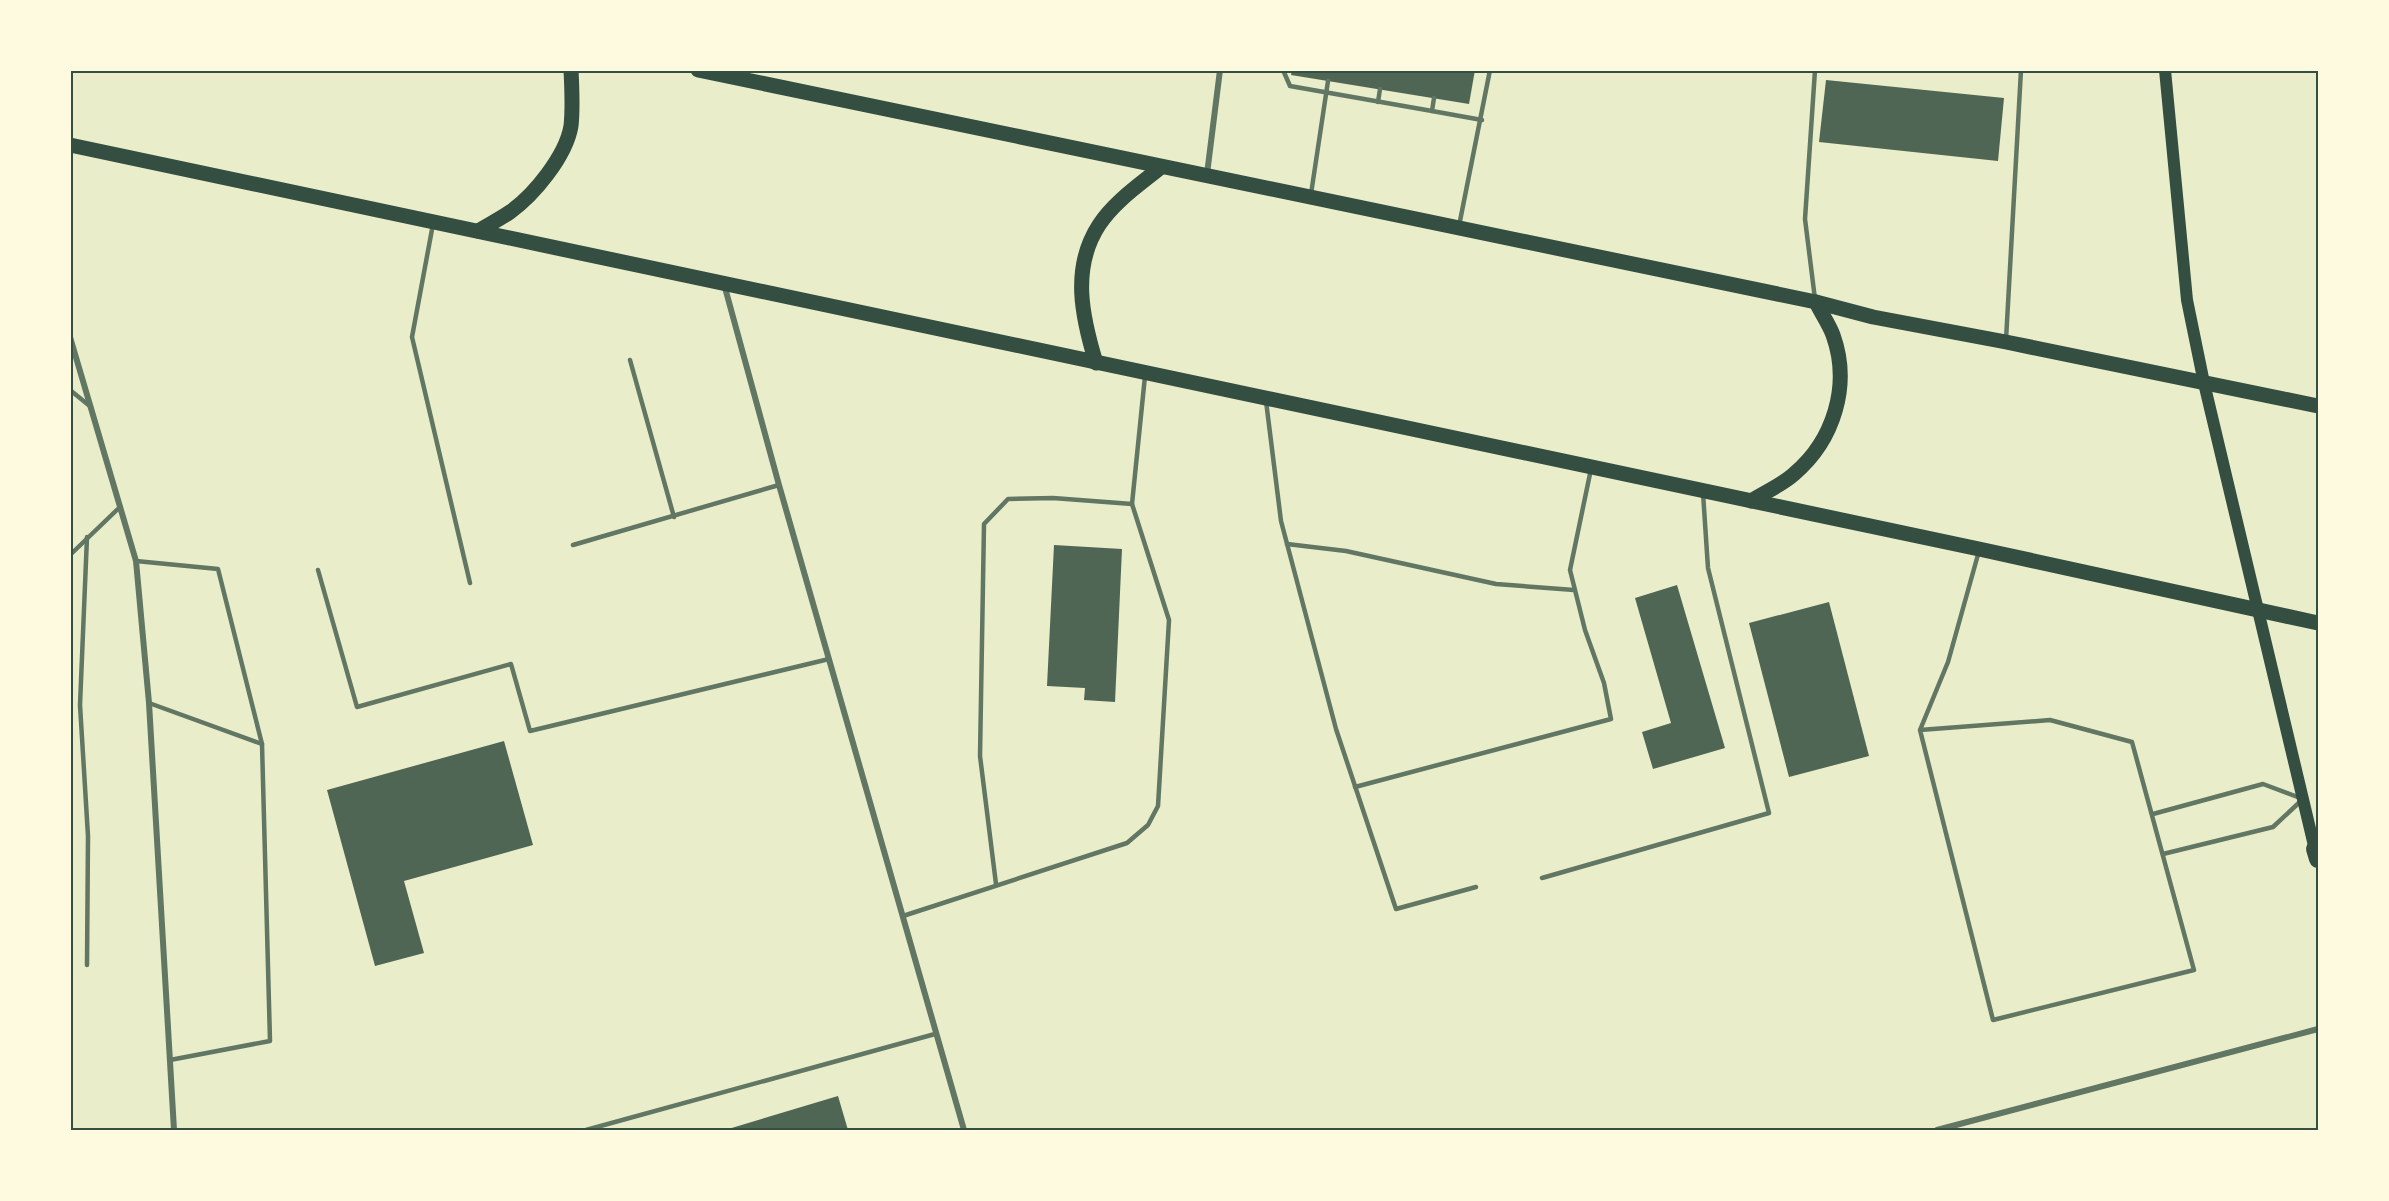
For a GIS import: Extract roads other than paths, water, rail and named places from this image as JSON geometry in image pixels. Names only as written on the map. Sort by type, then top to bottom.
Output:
[{"type":"main road","points":[[478,231],[511,212],[537,186],[559,157],[570,129],[573,99],[571,70]]},
{"type":"main road","points":[[698,70],[1160,168],[1816,302],[1873,317],[2319,406]]},
{"type":"main road","points":[[2165,70],[2187,300],[2204,383],[2317,857]]},
{"type":"main road","points":[[70,145],[2319,623]]},
{"type":"main road","points":[[1096,363],[1085,326],[1082,297],[1083,258],[1099,224],[1125,196],[1160,168]]},
{"type":"main road","points":[[1750,501],[1793,475],[1816,451],[1833,421],[1840,391],[1838,357],[1833,334],[1816,302]]},
{"type":"street","points":[[1207,177],[1220,70]]},
{"type":"street","points":[[724,283],[779,485],[964,1131]]},
{"type":"street","points":[[70,337],[136,561],[148,703],[174,1131]]},
{"type":"street","points":[[1937,1131],[2319,1029]]},
{"type":"lane","points":[[1283,70],[1290,86],[1482,120]]},
{"type":"lane","points":[[1459,228],[1490,70]]},
{"type":"lane","points":[[1815,70],[1805,219],[1816,302]]},
{"type":"lane","points":[[2006,342],[2021,70]]},
{"type":"lane","points":[[1311,198],[1328,81]]},
{"type":"lane","points":[[1378,102],[1380,89]]},
{"type":"lane","points":[[1432,111],[1434,98]]},
{"type":"lane","points":[[434,222],[411,337],[470,583]]},
{"type":"lane","points":[[630,360],[674,517]]},
{"type":"lane","points":[[903,916],[1127,843],[1148,825],[1158,806],[1169,620],[1132,504],[1145,374]]},
{"type":"lane","points":[[70,390],[91,408]]},
{"type":"lane","points":[[1266,399],[1281,521],[1336,729],[1396,909],[1476,887]]},
{"type":"lane","points":[[1355,787],[1611,719],[1604,682],[1574,590],[1570,570],[1591,467]]},
{"type":"lane","points":[[573,545],[779,485]]},
{"type":"lane","points":[[1542,878],[1769,813],[1708,568],[1703,491]]},
{"type":"lane","points":[[996,884],[980,756],[984,524],[1008,499],[1053,498],[1132,504]]},
{"type":"lane","points":[[70,555],[120,507]]},
{"type":"lane","points":[[87,537],[80,705],[88,836],[87,965]]},
{"type":"lane","points":[[1287,544],[1346,551],[1496,584],[1574,590]]},
{"type":"lane","points":[[1920,730],[2050,720],[2132,742],[2194,970],[1993,1020],[1920,730],[1948,662],[1979,549]]},
{"type":"lane","points":[[136,561],[218,569],[262,744],[270,1041],[170,1060]]},
{"type":"lane","points":[[318,570],[357,708],[512,664],[530,732],[829,659]]},
{"type":"lane","points":[[148,703],[262,744]]},
{"type":"lane","points":[[2153,814],[2263,784],[2303,799],[2273,827],[2163,854]]},
{"type":"lane","points":[[586,1131],[935,1034]]}]
